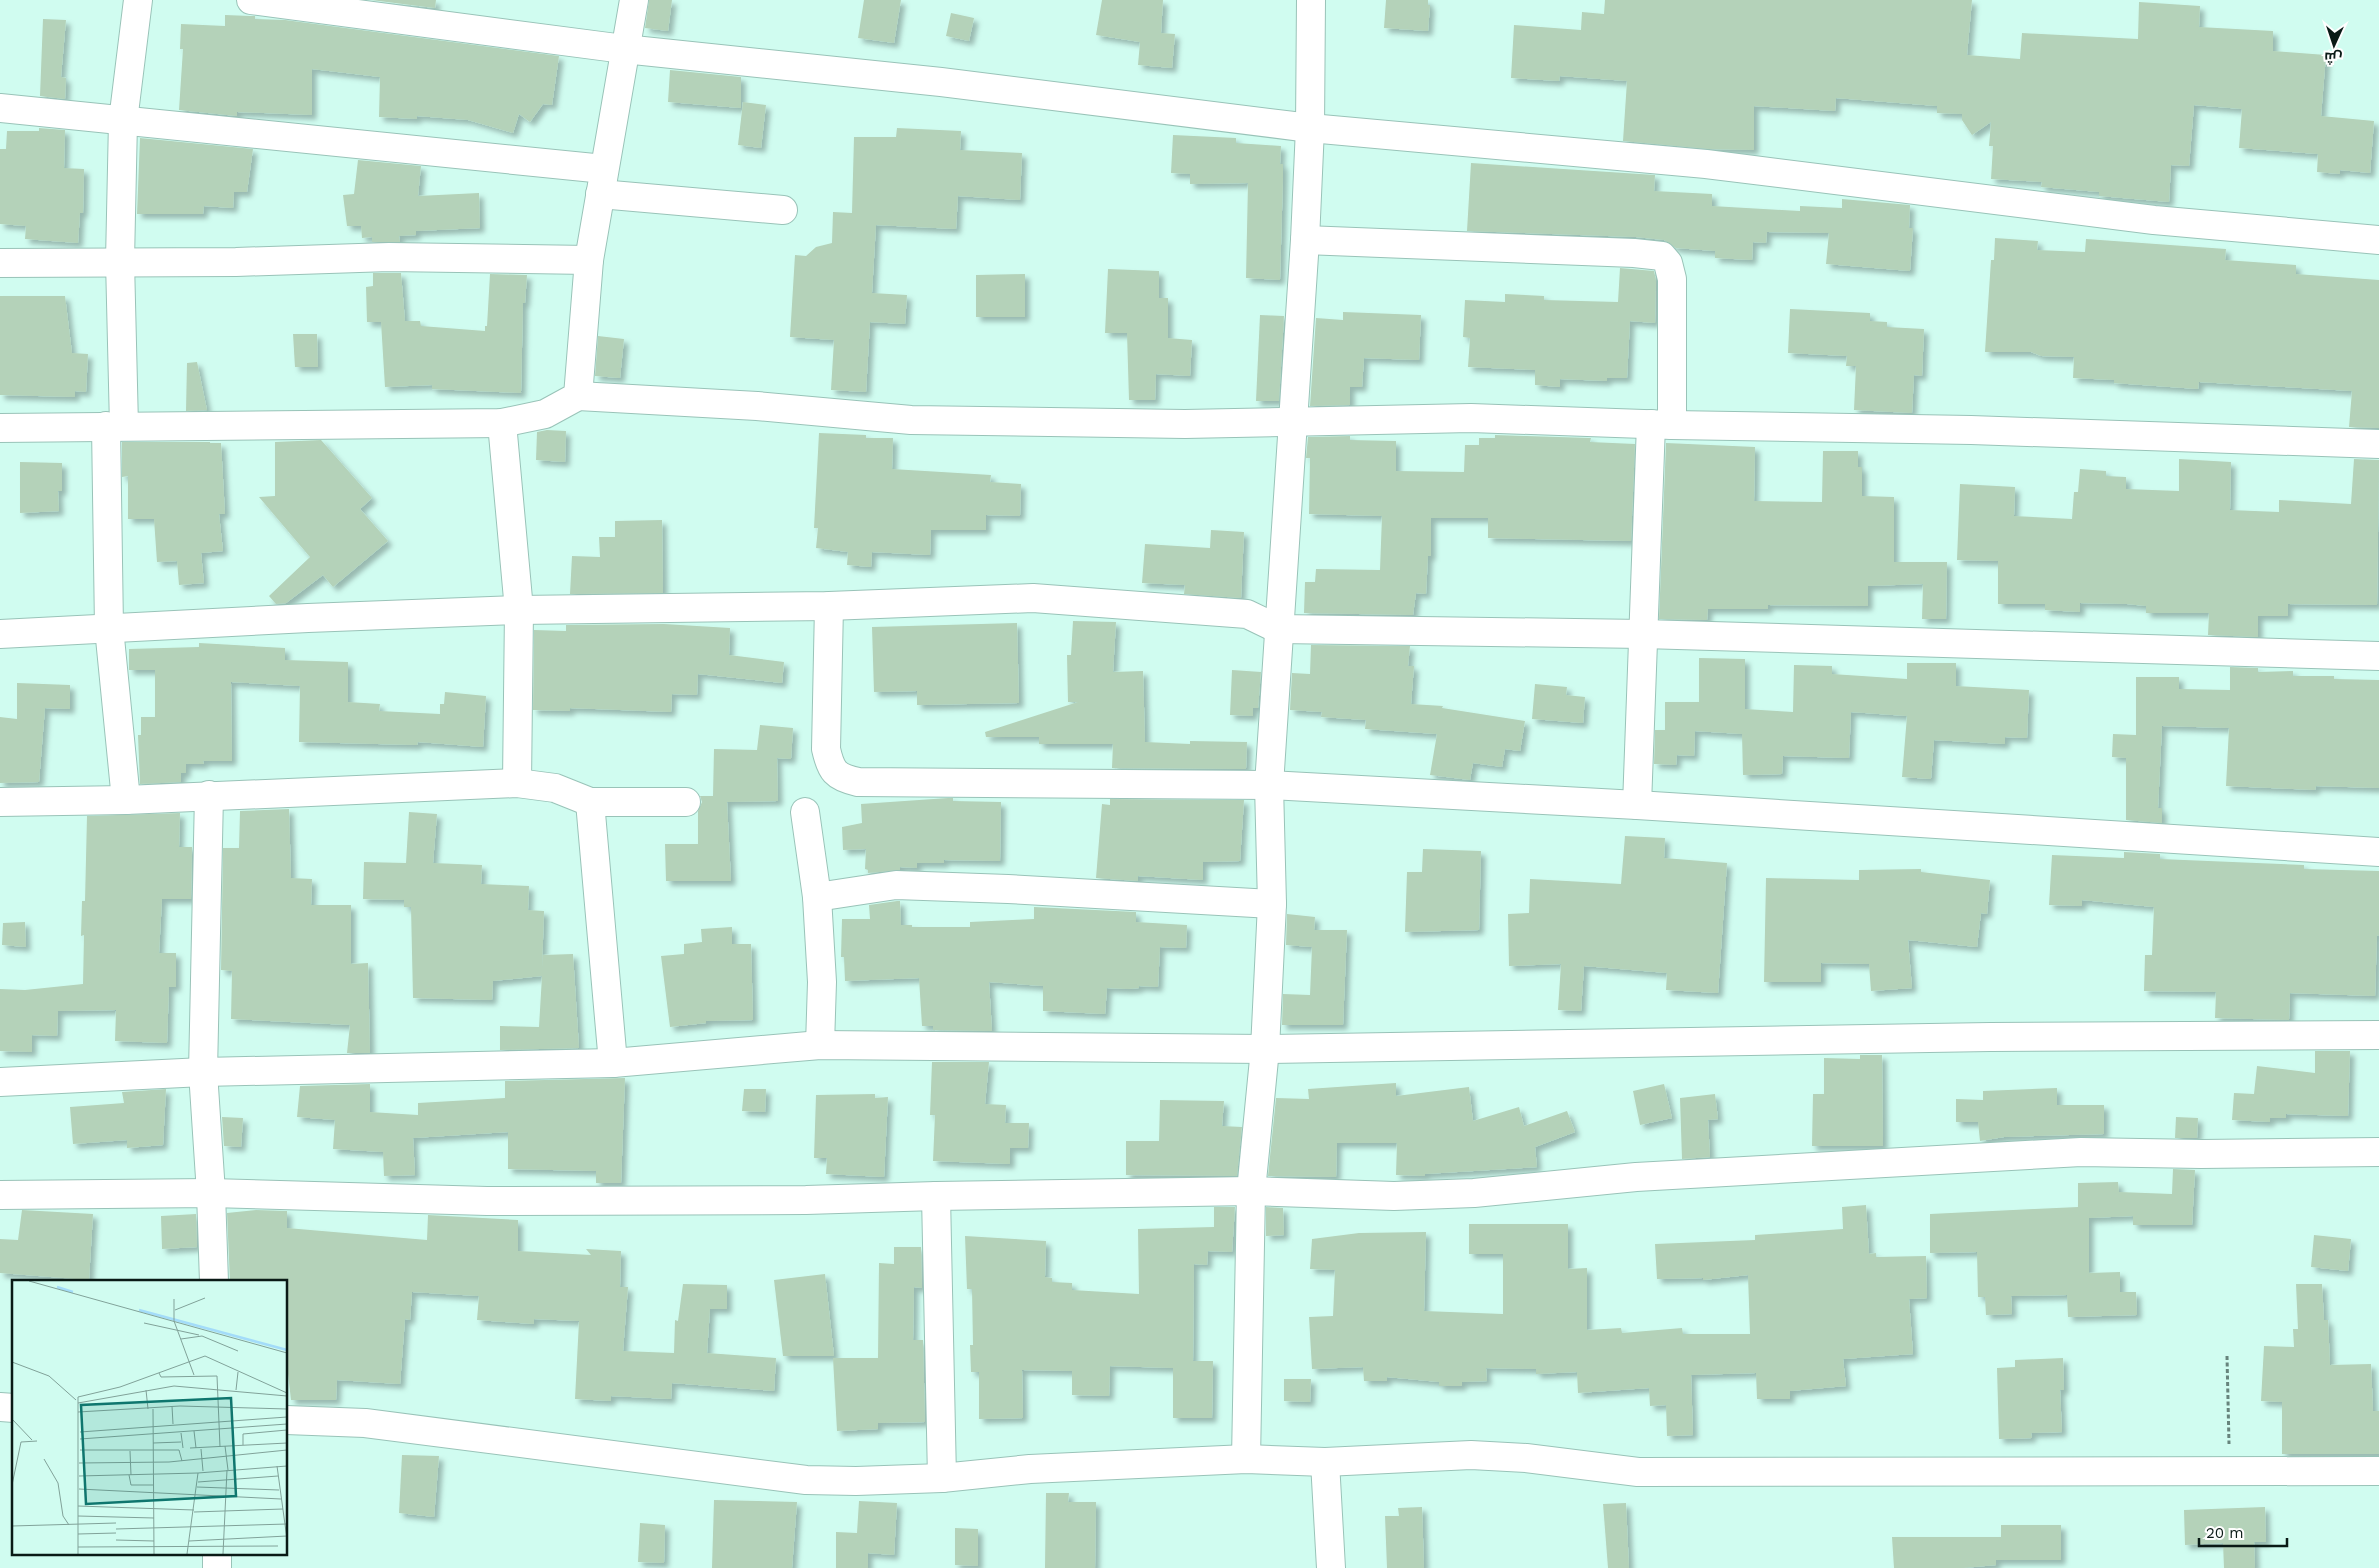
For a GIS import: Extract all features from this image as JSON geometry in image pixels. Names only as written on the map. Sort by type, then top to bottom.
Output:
[{"type":"street","points":[[126,800],[109,628],[123,121],[138,0]]},
{"type":"street","points":[[251,0],[624,49],[940,82],[1310,128],[1706,164],[2154,220],[2379,240]]},
{"type":"street","points":[[578,396],[589,260],[634,0]]},
{"type":"street","points":[[1246,1458],[1250,1191],[1265,1049],[1272,904],[1270,786],[1278,629],[1305,240],[1310,128],[1312,0]]},
{"type":"street","points":[[0,108],[123,121],[602,182],[783,210]]},
{"type":"street","points":[[1305,240],[1634,253],[1662,256],[1668,263],[1672,279],[1662,425],[1643,634],[1638,805]]},
{"type":"street","points":[[0,262],[236,262],[388,257],[589,260]]},
{"type":"street","points":[[0,428],[502,423],[545,414],[578,396],[757,406],[911,420],[1185,424],[1471,418],[1662,425],[1971,430],[2379,444]]},
{"type":"street","points":[[502,423],[519,610],[517,783]]},
{"type":"street","points":[[0,634],[519,610],[829,606],[1033,598],[1246,614],[1278,629],[1643,634],[2379,656]]},
{"type":"street","points":[[829,606],[826,749],[830,767],[844,779],[858,782],[1270,786],[1638,805],[2379,852]]},
{"type":"street","points":[[0,802],[126,800],[517,783],[555,788],[590,802],[686,802]]},
{"type":"street","points":[[209,795],[203,1072],[211,1193],[214,1280]]},
{"type":"street","points":[[590,802],[613,1063]]},
{"type":"street","points":[[805,812],[817,897],[822,982],[820,1045]]},
{"type":"street","points":[[817,897],[896,885],[1008,889],[1272,904]]},
{"type":"street","points":[[0,1082],[203,1072],[613,1063],[820,1045],[1265,1049],[1990,1036],[2379,1035]]},
{"type":"street","points":[[0,1195],[211,1193],[488,1201],[806,1200],[1250,1191],[1394,1196],[1464,1193],[1636,1178],[2081,1152],[2201,1154],[2379,1152]]},
{"type":"street","points":[[936,1196],[942,1478]]},
{"type":"street","points":[[288,1420],[365,1423],[806,1480],[856,1481],[942,1478],[1030,1469],[1246,1458],[1325,1462],[1470,1455],[1526,1458],[1638,1472],[2379,1471]]},
{"type":"street","points":[[1325,1462],[1331,1568]]},
{"type":"path","points":[[2227,1356],[2229,1472]]},
{"type":"building","points":[[371,0],[436,0],[435,8]]},
{"type":"building","points":[[649,0],[672,0],[668,31],[645,28]]},
{"type":"building","points":[[864,0],[901,0],[894,43],[858,38]]},
{"type":"building","points":[[1102,0],[1163,0],[1161,33],[1175,34],[1172,68],[1138,65],[1140,42],[1096,35]]},
{"type":"building","points":[[1386,0],[1428,0],[1428,5],[1430,5],[1428,31],[1384,28]]},
{"type":"building","points":[[1605,0],[1972,0],[1967,55],[2020,59],[2022,33],[2138,39],[2139,2],[2200,6],[2199,27],[2273,31],[2273,51],[2326,55],[2321,116],[2374,121],[2370,173],[2340,170],[2340,174],[2317,172],[2318,154],[2239,148],[2242,109],[2194,105],[2189,166],[2171,165],[2169,202],[2099,196],[2099,192],[2041,187],[2042,182],[1991,179],[1993,146],[1989,146],[1991,122],[1972,135],[1962,120],[1962,114],[1937,113],[1937,106],[1836,98],[1835,111],[1754,106],[1754,150],[1709,149],[1623,141],[1627,81],[1560,76],[1559,81],[1511,78],[1514,25],[1581,30],[1582,12],[1604,14]]},
{"type":"building","points":[[951,13],[974,18],[969,41],[946,36]]},
{"type":"building","points":[[225,15],[255,16],[255,19],[285,20],[559,56],[552,105],[543,104],[530,122],[519,114],[513,133],[468,120],[417,116],[417,119],[379,117],[380,77],[312,69],[312,115],[237,112],[237,116],[179,110],[183,49],[180,49],[181,24],[225,26]]},
{"type":"building","points":[[43,19],[66,20],[61,77],[66,78],[65,99],[40,96]]},
{"type":"building","points":[[670,70],[741,77],[741,108],[668,102]]},
{"type":"building","points":[[743,102],[766,105],[761,148],[738,145]]},
{"type":"building","points":[[39,128],[65,130],[64,168],[84,169],[83,213],[80,213],[78,243],[25,239],[26,226],[0,224],[0,149],[6,149],[7,131],[39,131]]},
{"type":"building","points":[[897,128],[961,131],[960,150],[1022,153],[1020,200],[958,196],[956,229],[876,225],[872,293],[907,295],[905,324],[870,322],[866,392],[831,390],[834,340],[790,337],[795,255],[806,256],[816,247],[832,243],[833,212],[852,213],[854,137],[896,137]]},
{"type":"building","points":[[1173,135],[1236,138],[1236,143],[1281,146],[1280,164],[1283,164],[1283,177],[1280,280],[1246,278],[1248,183],[1190,184],[1190,174],[1171,173]]},
{"type":"building","points":[[140,138],[253,149],[247,192],[234,192],[233,208],[204,206],[203,214],[137,214]]},
{"type":"building","points":[[358,160],[421,166],[418,196],[479,193],[480,228],[416,231],[416,235],[399,236],[400,242],[372,242],[372,237],[362,238],[361,226],[347,226],[343,195],[354,194]]},
{"type":"building","points":[[1471,163],[1655,175],[1654,191],[1712,194],[1712,206],[1800,211],[1800,206],[1842,208],[1842,199],[1910,205],[1909,228],[1913,228],[1910,271],[1826,264],[1829,233],[1767,232],[1766,243],[1753,242],[1752,260],[1715,258],[1715,251],[1676,248],[1664,240],[1636,237],[1467,231]]},
{"type":"building","points":[[1995,238],[2038,241],[2037,250],[2085,252],[2086,239],[2226,249],[2225,260],[2296,265],[2296,274],[2379,280],[2379,428],[2349,427],[2352,391],[2199,382],[2198,389],[2114,383],[2114,380],[2073,378],[2074,357],[2041,356],[2031,352],[1985,352],[1991,260],[1994,260]]},
{"type":"building","points":[[1620,268],[1654,271],[1656,281],[1655,323],[1630,321],[1627,378],[1607,378],[1607,381],[1560,379],[1560,387],[1535,385],[1535,370],[1468,367],[1470,338],[1463,337],[1465,300],[1505,302],[1505,294],[1544,296],[1544,300],[1618,302]]},
{"type":"building","points":[[1108,269],[1159,271],[1159,298],[1168,298],[1168,338],[1192,340],[1190,376],[1156,374],[1155,400],[1129,400],[1127,333],[1105,333]]},
{"type":"building","points":[[373,273],[401,273],[405,321],[420,321],[421,326],[485,331],[485,326],[487,326],[490,274],[527,275],[525,303],[523,303],[521,393],[432,389],[432,385],[385,387],[381,322],[367,322],[366,287],[373,286]]},
{"type":"building","points":[[1025,274],[1025,317],[976,317],[976,275]]},
{"type":"building","points":[[0,296],[65,296],[72,353],[88,354],[86,392],[75,391],[75,397],[0,395]]},
{"type":"building","points":[[1790,309],[1870,313],[1870,321],[1887,322],[1887,327],[1924,329],[1922,376],[1914,375],[1912,413],[1854,410],[1856,366],[1846,366],[1847,356],[1788,353]]},
{"type":"building","points":[[1343,312],[1421,315],[1419,360],[1364,358],[1362,387],[1350,387],[1350,405],[1310,406],[1316,318],[1343,320]]},
{"type":"building","points":[[1260,315],[1284,316],[1279,401],[1256,401]]},
{"type":"building","points":[[293,334],[317,334],[318,367],[295,367]]},
{"type":"building","points":[[598,336],[624,339],[620,378],[595,376]]},
{"type":"building","points":[[197,362],[207,410],[186,411],[187,363]]},
{"type":"building","points":[[547,430],[566,431],[565,462],[536,460],[537,432]]},
{"type":"building","points":[[819,433],[866,435],[866,438],[893,438],[892,469],[991,475],[990,482],[1021,484],[1020,516],[986,515],[986,530],[931,530],[930,555],[872,552],[871,567],[847,565],[848,552],[816,548],[818,528],[814,528]]},
{"type":"building","points":[[1495,435],[1591,438],[1590,442],[1635,444],[1631,541],[1488,538],[1488,518],[1431,518],[1431,556],[1428,556],[1426,594],[1416,593],[1413,615],[1304,613],[1305,582],[1315,582],[1316,569],[1380,570],[1382,516],[1309,514],[1310,458],[1306,458],[1308,437],[1350,436],[1350,440],[1396,441],[1396,471],[1464,472],[1465,445],[1479,445],[1479,438],[1495,438]]},
{"type":"building","points":[[321,440],[372,498],[360,509],[388,541],[333,587],[323,575],[286,603],[276,604],[269,596],[310,557],[259,497],[275,496],[275,442]]},
{"type":"building","points":[[122,442],[221,443],[225,514],[219,514],[223,551],[201,553],[204,583],[179,585],[177,561],[157,562],[154,519],[128,519],[128,476],[122,477]]},
{"type":"building","points":[[1666,443],[1755,447],[1754,501],[1822,502],[1823,451],[1858,451],[1858,467],[1862,467],[1862,496],[1894,497],[1894,562],[1947,562],[1946,619],[1922,619],[1923,584],[1868,586],[1868,606],[1768,605],[1768,609],[1708,609],[1707,620],[1659,619]]},
{"type":"building","points":[[2179,459],[2231,462],[2230,510],[2279,512],[2279,500],[2351,504],[2354,459],[2379,460],[2377,605],[2288,604],[2288,616],[2258,616],[2258,637],[2208,635],[2209,613],[2146,613],[2146,606],[2127,604],[2080,603],[2080,612],[2045,610],[2045,604],[1998,604],[1998,561],[1957,560],[1960,484],[2015,487],[2014,516],[2072,519],[2074,492],[2078,492],[2080,469],[2106,471],[2106,476],[2126,477],[2126,489],[2179,491]]},
{"type":"building","points":[[20,462],[62,463],[62,491],[58,491],[59,511],[20,513]]},
{"type":"building","points":[[662,520],[663,593],[570,594],[572,556],[600,557],[599,537],[615,537],[615,521]]},
{"type":"building","points":[[1211,530],[1244,532],[1241,598],[1184,594],[1185,585],[1142,583],[1145,544],[1210,548]]},
{"type":"building","points":[[1073,621],[1116,622],[1113,672],[1143,671],[1145,742],[1190,744],[1190,741],[1247,742],[1246,769],[1112,768],[1113,744],[1039,744],[1039,737],[986,737],[985,732],[1078,702],[1068,702],[1067,655],[1071,655]]},
{"type":"building","points":[[1017,623],[1019,703],[917,705],[917,691],[874,692],[872,627]]},
{"type":"building","points":[[664,624],[730,628],[729,655],[784,662],[782,683],[698,674],[697,695],[672,694],[671,712],[570,708],[570,711],[533,710],[534,630],[566,631],[566,625]]},
{"type":"building","points":[[199,643],[285,648],[285,660],[348,662],[348,702],[380,704],[379,711],[440,714],[440,704],[444,704],[445,692],[486,696],[483,747],[418,742],[417,745],[299,742],[300,686],[231,682],[232,761],[203,761],[204,764],[186,764],[186,773],[181,773],[181,782],[140,784],[138,735],[141,735],[141,717],[155,717],[155,670],[129,670],[129,649],[199,647]]},
{"type":"building","points":[[1311,645],[1410,646],[1408,666],[1414,666],[1411,704],[1443,706],[1442,708],[1525,721],[1520,751],[1505,749],[1502,767],[1473,763],[1470,780],[1430,775],[1437,734],[1365,729],[1366,720],[1321,717],[1322,712],[1290,710],[1292,673],[1310,674]]},
{"type":"building","points":[[1699,658],[1745,659],[1745,709],[1793,712],[1794,665],[1832,666],[1832,674],[1907,679],[1907,663],[1956,663],[1956,686],[2029,690],[2027,738],[2005,737],[2005,744],[1934,740],[1931,779],[1902,777],[1907,716],[1851,712],[1849,758],[1783,756],[1782,774],[1743,775],[1742,734],[1695,731],[1694,756],[1677,755],[1676,765],[1654,764],[1655,730],[1665,730],[1665,702],[1699,702]]},
{"type":"building","points":[[2230,667],[2258,668],[2258,672],[2293,671],[2293,676],[2334,676],[2334,679],[2379,680],[2379,788],[2316,786],[2315,790],[2226,786],[2229,728],[2162,726],[2158,808],[2162,808],[2162,823],[2126,820],[2126,758],[2112,757],[2113,734],[2136,735],[2136,677],[2179,677],[2179,689],[2230,690]]},
{"type":"building","points":[[1232,670],[1261,672],[1258,708],[1253,708],[1253,716],[1230,715]]},
{"type":"building","points":[[17,683],[70,685],[70,709],[45,708],[39,782],[0,783],[0,717],[17,719]]},
{"type":"building","points":[[1535,684],[1567,687],[1566,695],[1585,697],[1583,723],[1532,719]]},
{"type":"building","points":[[760,725],[793,728],[791,759],[777,758],[778,801],[727,802],[731,881],[666,881],[665,844],[698,844],[698,811],[702,802],[700,796],[713,796],[714,749],[757,750]]},
{"type":"building","points":[[953,798],[953,801],[1001,802],[1000,861],[944,860],[944,863],[917,863],[917,868],[900,867],[900,870],[868,873],[868,870],[865,869],[866,849],[843,850],[842,827],[862,823],[861,804]]},
{"type":"building","points":[[1110,799],[1244,800],[1240,861],[1203,862],[1203,880],[1138,876],[1138,881],[1096,878],[1102,804],[1110,805]]},
{"type":"building","points":[[289,809],[291,878],[312,879],[311,905],[351,905],[351,964],[368,963],[370,1053],[347,1053],[350,1025],[231,1019],[232,971],[221,970],[223,848],[239,848],[240,811]]},
{"type":"building","points":[[409,812],[437,814],[433,863],[482,865],[481,884],[529,886],[528,910],[544,911],[542,969],[543,955],[573,954],[579,1048],[500,1050],[500,1026],[539,1027],[542,976],[493,981],[492,1000],[413,998],[411,907],[404,907],[404,900],[363,899],[364,862],[406,863]]},
{"type":"building","points":[[180,813],[179,847],[192,847],[191,899],[162,899],[159,953],[176,953],[176,987],[169,987],[167,1043],[115,1041],[116,1010],[58,1011],[57,1036],[32,1035],[32,1052],[0,1051],[0,989],[25,990],[83,984],[84,935],[81,936],[82,901],[85,901],[87,816]]},
{"type":"building","points":[[1625,836],[1665,838],[1664,858],[1727,863],[1718,993],[1666,990],[1667,973],[1584,966],[1581,1011],[1558,1010],[1561,964],[1509,966],[1508,914],[1529,913],[1530,879],[1621,884]]},
{"type":"building","points":[[1423,849],[1481,851],[1479,930],[1405,932],[1407,872],[1422,872]]},
{"type":"building","points":[[2124,852],[2160,854],[2160,859],[2304,865],[2304,869],[2379,871],[2379,936],[2377,935],[2375,996],[2290,993],[2289,1020],[2215,1018],[2216,992],[2144,991],[2145,955],[2152,955],[2154,907],[2082,900],[2082,906],[2049,905],[2052,855],[2124,858]]},
{"type":"building","points":[[1921,869],[1921,872],[1990,880],[1987,914],[1981,913],[1977,947],[1908,940],[1912,988],[1871,991],[1869,964],[1821,963],[1821,982],[1764,982],[1766,878],[1859,880],[1859,870]]},
{"type":"building","points":[[900,901],[901,925],[912,925],[912,927],[970,927],[970,922],[1034,919],[1034,907],[1136,912],[1136,922],[1187,925],[1186,948],[1160,947],[1158,987],[1107,988],[1105,1014],[1043,1011],[1043,986],[989,982],[992,1031],[933,1030],[933,1026],[922,1026],[919,978],[845,981],[844,957],[841,957],[842,919],[870,919],[869,905]]},
{"type":"building","points":[[1287,914],[1315,917],[1314,930],[1347,930],[1343,1025],[1282,1025],[1283,994],[1310,995],[1312,947],[1286,945]]},
{"type":"building","points":[[25,922],[26,947],[2,945],[3,923]]},
{"type":"building","points":[[732,927],[732,944],[751,944],[753,1020],[706,1021],[706,1023],[670,1027],[661,956],[684,954],[684,944],[702,942],[701,929]]},
{"type":"building","points":[[2315,1051],[2350,1051],[2348,1116],[2286,1114],[2286,1118],[2270,1118],[2270,1122],[2232,1120],[2234,1093],[2254,1094],[2257,1066],[2315,1073]]},
{"type":"building","points":[[1860,1055],[1882,1055],[1883,1146],[1812,1146],[1813,1094],[1824,1094],[1824,1058],[1860,1059]]},
{"type":"building","points":[[932,1062],[989,1062],[985,1104],[1006,1105],[1005,1123],[1029,1123],[1028,1148],[1010,1148],[1010,1164],[933,1161],[935,1115],[930,1115]]},
{"type":"building","points":[[625,1078],[621,1183],[596,1183],[596,1171],[508,1169],[508,1132],[413,1138],[415,1175],[384,1176],[383,1152],[333,1149],[335,1120],[297,1117],[300,1086],[370,1084],[370,1112],[418,1115],[418,1103],[505,1098],[505,1081]]},
{"type":"building","points":[[1396,1083],[1396,1096],[1469,1087],[1473,1121],[1519,1107],[1524,1126],[1567,1111],[1575,1132],[1535,1147],[1537,1167],[1425,1174],[1425,1176],[1396,1175],[1397,1143],[1337,1143],[1336,1177],[1268,1176],[1276,1098],[1309,1099],[1308,1089]]},
{"type":"building","points":[[1664,1084],[1672,1118],[1640,1125],[1633,1091]]},
{"type":"building","points":[[2057,1088],[2057,1105],[2104,1105],[2104,1134],[2004,1137],[1980,1141],[1978,1122],[1956,1122],[1956,1099],[1983,1100],[1983,1091]]},
{"type":"building","points":[[166,1089],[163,1145],[127,1148],[127,1140],[73,1144],[70,1107],[124,1103],[122,1092]]},
{"type":"building","points":[[744,1089],[766,1089],[765,1112],[742,1111]]},
{"type":"building","points":[[875,1094],[875,1098],[888,1097],[884,1177],[826,1174],[827,1158],[814,1158],[816,1095]]},
{"type":"building","points":[[1715,1094],[1718,1119],[1708,1120],[1710,1157],[1682,1159],[1680,1098]]},
{"type":"building","points":[[1160,1100],[1224,1101],[1222,1126],[1242,1127],[1237,1176],[1126,1175],[1126,1141],[1159,1141]]},
{"type":"building","points":[[222,1117],[243,1118],[241,1147],[224,1146]]},
{"type":"building","points":[[2176,1117],[2198,1118],[2197,1138],[2175,1138]]},
{"type":"building","points":[[2173,1169],[2195,1170],[2192,1225],[2133,1225],[2133,1216],[2089,1218],[2089,1273],[2120,1272],[2120,1292],[2136,1292],[2137,1315],[2068,1317],[2067,1295],[2011,1296],[2012,1314],[1986,1315],[1985,1297],[1978,1297],[1977,1252],[1930,1253],[1930,1214],[2078,1207],[2078,1183],[2118,1182],[2119,1192],[2172,1194]]},
{"type":"building","points":[[1866,1205],[1869,1254],[1876,1253],[1876,1257],[1926,1256],[1927,1298],[1909,1299],[1913,1354],[1843,1359],[1846,1386],[1790,1391],[1790,1399],[1757,1399],[1756,1373],[1691,1375],[1693,1435],[1667,1436],[1666,1405],[1650,1406],[1649,1388],[1578,1393],[1577,1372],[1536,1374],[1536,1369],[1486,1368],[1487,1381],[1462,1382],[1462,1386],[1439,1386],[1439,1382],[1387,1377],[1387,1381],[1364,1381],[1363,1367],[1312,1369],[1309,1317],[1333,1316],[1335,1270],[1310,1269],[1312,1239],[1359,1233],[1426,1232],[1424,1311],[1503,1314],[1503,1254],[1469,1254],[1469,1224],[1568,1224],[1568,1269],[1587,1268],[1587,1330],[1621,1328],[1622,1333],[1682,1328],[1683,1334],[1750,1334],[1748,1275],[1703,1280],[1703,1278],[1657,1279],[1655,1244],[1755,1240],[1755,1235],[1843,1229],[1842,1207]]},
{"type":"building","points":[[1214,1207],[1235,1207],[1232,1252],[1208,1251],[1207,1265],[1194,1264],[1193,1361],[1213,1361],[1212,1418],[1173,1418],[1173,1368],[1110,1366],[1109,1396],[1072,1395],[1072,1371],[1022,1370],[1023,1418],[979,1419],[979,1372],[971,1372],[970,1345],[973,1345],[972,1289],[967,1289],[965,1236],[1046,1241],[1045,1277],[1052,1278],[1052,1282],[1072,1283],[1072,1290],[1139,1294],[1138,1229],[1214,1227]]},
{"type":"building","points":[[1266,1207],[1283,1208],[1284,1235],[1266,1236]]},
{"type":"building","points":[[22,1210],[93,1214],[89,1280],[0,1273],[0,1239],[18,1240]]},
{"type":"building","points":[[256,1210],[287,1211],[287,1228],[427,1240],[428,1215],[518,1220],[518,1251],[591,1255],[586,1249],[621,1251],[620,1287],[628,1287],[623,1351],[674,1353],[675,1320],[678,1321],[683,1284],[727,1285],[727,1309],[710,1309],[707,1353],[776,1358],[774,1391],[672,1383],[671,1399],[611,1396],[611,1401],[575,1399],[579,1321],[534,1319],[534,1324],[477,1320],[479,1296],[412,1292],[410,1320],[405,1319],[400,1384],[337,1380],[336,1400],[291,1400],[288,1374],[288,1280],[230,1280],[227,1213]]},
{"type":"building","points":[[196,1214],[197,1247],[162,1249],[161,1216]]},
{"type":"building","points":[[2314,1235],[2351,1239],[2348,1271],[2311,1267]]},
{"type":"building","points":[[894,1247],[921,1247],[922,1288],[914,1287],[913,1340],[923,1340],[925,1422],[878,1423],[878,1429],[837,1431],[833,1358],[878,1358],[879,1263],[894,1264]]},
{"type":"building","points":[[825,1274],[834,1356],[783,1356],[774,1280]]},
{"type":"building","points":[[2296,1284],[2322,1284],[2324,1320],[2328,1320],[2330,1365],[2371,1364],[2373,1411],[2379,1411],[2379,1454],[2282,1454],[2282,1402],[2261,1401],[2264,1346],[2294,1347],[2293,1329],[2298,1329]]},
{"type":"building","points":[[2063,1358],[2064,1390],[2060,1390],[2062,1432],[2031,1433],[2032,1438],[1999,1439],[1997,1368],[2015,1367],[2015,1360]]},
{"type":"building","points":[[1284,1379],[1311,1379],[1310,1402],[1284,1401]]},
{"type":"building","points":[[402,1455],[439,1456],[434,1517],[399,1513]]},
{"type":"building","points":[[1046,1493],[1069,1493],[1068,1502],[1096,1502],[1095,1568],[1045,1568]]},
{"type":"building","points":[[714,1500],[797,1502],[792,1568],[712,1568]]},
{"type":"building","points":[[859,1501],[897,1503],[894,1555],[868,1553],[868,1568],[836,1568],[836,1532],[857,1533]]},
{"type":"building","points":[[1626,1503],[1629,1568],[1608,1568],[1603,1504]]},
{"type":"building","points":[[1422,1507],[1424,1568],[1387,1568],[1385,1516],[1399,1516],[1398,1508]]},
{"type":"building","points":[[2265,1507],[2266,1542],[2254,1542],[2255,1568],[2224,1568],[2223,1543],[2185,1545],[2184,1510]]},
{"type":"building","points":[[640,1523],[665,1525],[664,1563],[638,1562]]},
{"type":"building","points":[[2001,1525],[2061,1525],[2061,1560],[1996,1560],[1996,1565],[1963,1568],[1894,1568],[1892,1537],[2001,1537]]},
{"type":"building","points":[[955,1528],[978,1529],[978,1566],[955,1565]]}]
